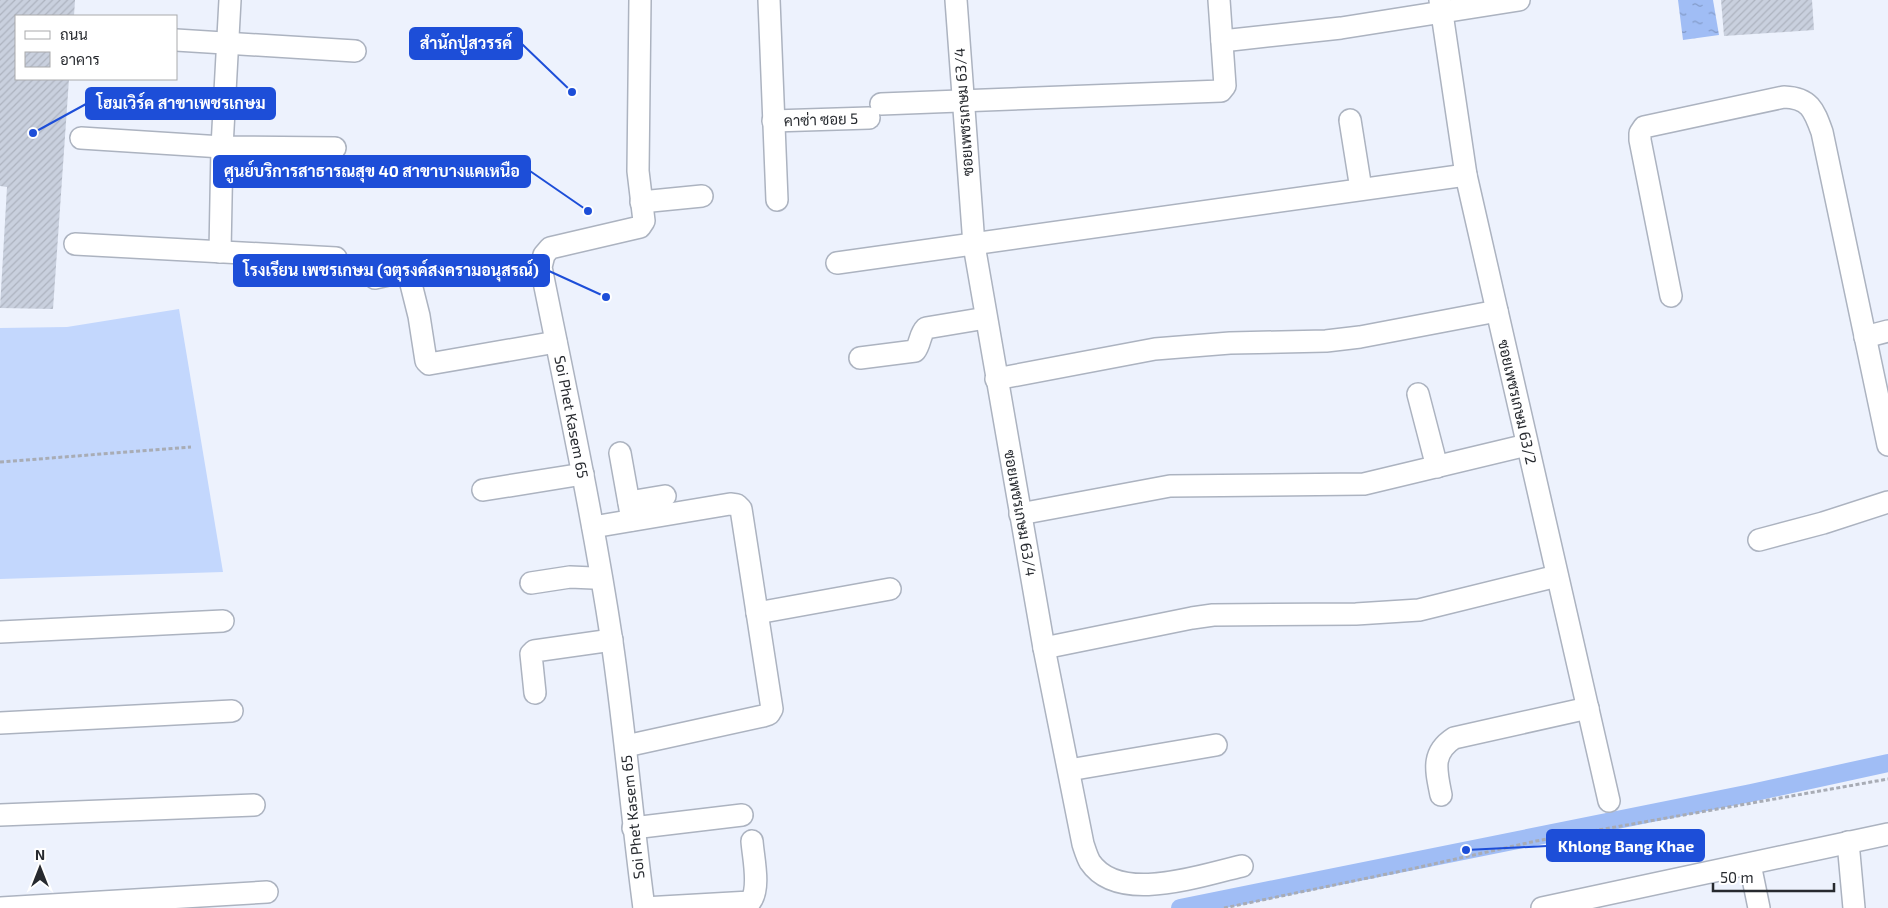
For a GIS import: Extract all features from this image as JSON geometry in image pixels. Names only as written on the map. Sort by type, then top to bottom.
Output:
[{"type":"street","points":[[220,252],[222,147],[230,0]]},
{"type":"street","name":"Soi Phet Kasem 65","points":[[640,0],[638,171],[644,221],[640,227],[550,248],[544,255],[540,267],[583,474],[612,640],[644,908]]},
{"type":"street","points":[[769,0],[776,200]]},
{"type":"street","name":"ซอยเพชรเกษม 63/4","points":[[956,0],[974,245],[1044,648],[1083,844],[1090,862],[1108,878],[1132,885],[1154,886],[1242,866]]},
{"type":"street","name":"คาซ่า ซอย 5","points":[[773,122],[963,101],[1221,91],[1225,86],[1219,0]]},
{"type":"street","points":[[1222,41],[1341,28],[1441,6],[1518,0]]},
{"type":"street","name":"ซอยเพชรเกษม 63/2","points":[[1441,6],[1466,175],[1610,801]]},
{"type":"street","points":[[178,40],[355,51]]},
{"type":"street","points":[[1671,296],[1640,134],[1644,127],[1784,97],[1797,97],[1808,104],[1816,116],[1822,132],[1888,445]]},
{"type":"street","points":[[1350,120],[1362,189]]},
{"type":"street","points":[[81,138],[222,147],[335,148]]},
{"type":"street","points":[[837,263],[1466,175]]},
{"type":"street","points":[[641,202],[702,196]]},
{"type":"street","points":[[75,244],[336,258]]},
{"type":"street","points":[[375,278],[399,271],[406,271],[409,276],[420,325],[426,361],[430,364],[556,342]]},
{"type":"street","points":[[996,379],[1155,350],[1230,343],[1326,341],[1360,338],[1497,311]]},
{"type":"street","points":[[860,358],[915,350],[919,346],[921,332],[926,328],[986,318]]},
{"type":"street","points":[[1865,337],[1888,331]]},
{"type":"street","points":[[1418,394],[1437,466]]},
{"type":"street","points":[[1020,514],[1170,486],[1364,484],[1527,445]]},
{"type":"street","points":[[620,453],[631,511]]},
{"type":"street","points":[[483,490],[583,474]]},
{"type":"street","points":[[593,527],[665,496]]},
{"type":"street","points":[[1759,540],[1823,523],[1888,502]]},
{"type":"street","points":[[626,746],[769,714],[772,709],[741,508],[737,504],[730,504],[631,511]]},
{"type":"street","points":[[531,583],[570,577],[592,578],[600,576]]},
{"type":"street","points":[[1044,648],[1213,615],[1356,614],[1419,610],[1557,576]]},
{"type":"street","points":[[757,613],[890,589]]},
{"type":"street","points":[[0,632],[223,621]]},
{"type":"street","points":[[535,693],[531,654],[534,651],[612,640]]},
{"type":"street","points":[[1441,794],[1436,769],[1438,756],[1447,743],[1454,738],[1588,708]]},
{"type":"street","points":[[0,723],[232,711]]},
{"type":"street","points":[[1069,770],[1216,745]]},
{"type":"street","points":[[0,815],[254,805]]},
{"type":"street","points":[[633,828],[742,815]]},
{"type":"street","points":[[1542,908],[1888,834]]},
{"type":"street","points":[[644,908],[750,902],[754,897],[756,886],[752,840]]},
{"type":"street","points":[[1848,842],[1854,908]]},
{"type":"street","points":[[1750,864],[1759,908]]},
{"type":"street","points":[[0,908],[267,892]]},
{"type":"path","points":[[0,462],[191,447]]},
{"type":"path","points":[[1224,908],[1536,841],[1888,779]]},
{"type":"shaded area","points":[[179,309],[223,572],[0,579],[0,328],[67,327]]},
{"type":"water","points":[[1678,0],[1713,0],[1719,35],[1683,40]]},
{"type":"building","points":[[0,0],[75,0],[74,15],[15,15],[15,80],[69,80],[53,309],[0,308],[7,187],[0,186]]},
{"type":"building","points":[[1721,0],[1812,0],[1814,30],[1724,36]]},
{"type":"waterway","points":[[1180,908],[1751,793],[1888,763]]},
{"type":"place","name":"สำนักปู่สวรรค์","points":[[572,92]]},
{"type":"place","name":"โฮมเวิร์ค สาขาเพชรเกษม","points":[[33,133]]},
{"type":"place","name":"ศูนย์บริการสาธารณสุข 40 สาขาบางแคเหนือ","points":[[588,211]]},
{"type":"place","name":"โรงเรียน เพชรเกษม (จตุรงค์สงครามอนุสรณ์)","points":[[606,297]]},
{"type":"place","name":"Khlong Bang Khae","points":[[1466,850]]}]
